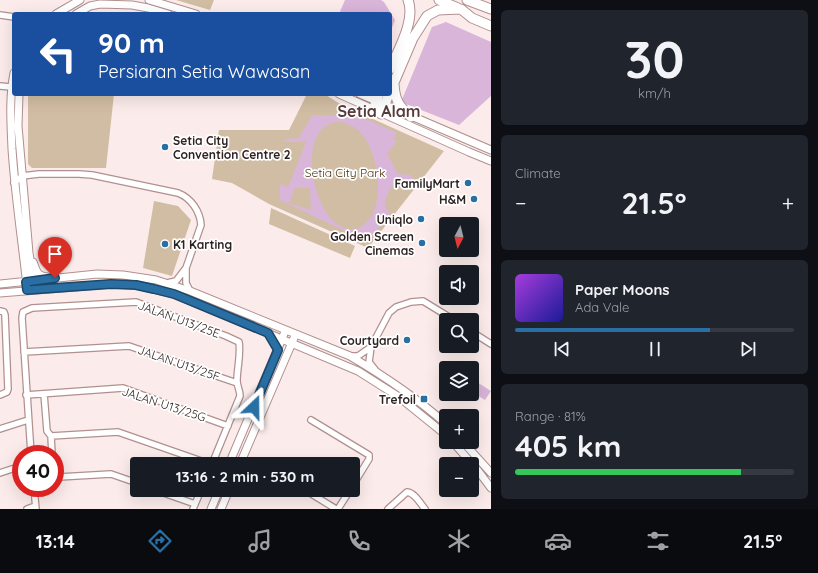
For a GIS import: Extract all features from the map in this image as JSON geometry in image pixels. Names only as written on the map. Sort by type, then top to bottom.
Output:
[{"type":"highway","points":[[392,64],[409,22],[410,7],[408,0]]},
{"type":"highway","points":[[439,0],[491,22]]},
{"type":"highway","points":[[467,0],[491,9]]},
{"type":"highway","points":[[392,88],[413,38],[427,16],[438,10],[461,9],[472,18],[491,26]]},
{"type":"highway","points":[[394,83],[394,93],[397,102],[411,117]]},
{"type":"highway","points":[[377,112],[380,100]]},
{"type":"street","points":[[59,12],[80,0]]},
{"type":"street","points":[[149,0],[189,12]]},
{"type":"street","points":[[80,12],[90,6],[100,4],[132,5],[161,12]]},
{"type":"street","points":[[0,16],[12,17]]},
{"type":"street","points":[[12,82],[11,126],[14,183],[31,290]]},
{"type":"street","points":[[0,86],[11,87]]},
{"type":"street","points":[[0,284],[19,277],[26,253],[18,126],[19,96]]},
{"type":"street","points":[[343,96],[491,161]]},
{"type":"street","points":[[367,96],[380,100],[411,117],[491,150]]},
{"type":"street","points":[[14,170],[22,176]]},
{"type":"street","points":[[14,183],[22,176],[52,174],[92,175],[178,193],[190,199],[201,218],[201,225],[186,268],[176,281],[167,283]]},
{"type":"street","points":[[26,253],[38,273],[42,276],[55,278]]},
{"type":"street","points":[[186,268],[186,283],[190,291]]},
{"type":"street","points":[[0,284],[97,274],[123,275],[167,283],[350,356],[376,372],[439,418]]},
{"type":"street","points":[[0,293],[98,284],[136,285],[174,294],[358,371],[399,397],[439,429]]},
{"type":"street","points":[[376,372],[369,362],[371,347],[389,313],[396,307],[403,304],[423,301],[443,313]]},
{"type":"street","name":"JALAN U13/25E","points":[[24,352],[23,312],[32,308],[136,302],[239,342],[240,348],[237,383]]},
{"type":"street","points":[[0,311],[4,312],[5,315],[8,389],[7,392],[0,395]]},
{"type":"street","points":[[233,457],[286,330]]},
{"type":"street","points":[[268,333],[278,350]]},
{"type":"street","points":[[243,457],[295,334]]},
{"type":"street","points":[[479,336],[491,344]]},
{"type":"street","name":"JALAN U13/25F","points":[[24,352],[129,346],[237,383]]},
{"type":"street","points":[[350,356],[358,356],[371,347]]},
{"type":"street","points":[[288,352],[293,349],[304,348]]},
{"type":"street","points":[[0,352],[6,351]]},
{"type":"street","points":[[24,352],[30,445]]},
{"type":"street","points":[[214,457],[240,396],[240,388],[237,383]]},
{"type":"street","name":"JALAN U13/25G","points":[[26,395],[123,388],[228,426]]},
{"type":"street","points":[[44,394],[47,431],[51,436],[52,445]]},
{"type":"street","points":[[0,429],[28,420]]},
{"type":"street","points":[[311,420],[369,455],[369,459],[360,474]]},
{"type":"street","points":[[51,436],[118,432],[191,457]]},
{"type":"street","points":[[459,449],[491,488]]},
{"type":"street","points":[[469,449],[491,474]]},
{"type":"street","points":[[0,473],[12,469]]},
{"type":"street","points":[[64,477],[111,474],[130,481]]},
{"type":"street","points":[[388,509],[407,492],[411,492],[425,509]]},
{"type":"street","points":[[28,509],[36,508],[35,497]]},
{"type":"street","points":[[171,497],[194,507],[198,497]]},
{"type":"street","points":[[211,509],[216,497]]},
{"type":"street","points":[[221,509],[226,497]]},
{"type":"street","points":[[316,497],[337,509],[345,497]]},
{"type":"green space","points":[[176,0],[214,0],[210,10]]},
{"type":"green space","points":[[28,96],[114,96],[106,168],[32,168],[28,164]]},
{"type":"green space","name":"Setia City Park","points":[[306,96],[327,96],[342,105],[444,151],[368,248],[269,204],[232,183],[212,179],[219,130],[289,130]]},
{"type":"green space","name":"K1 Karting","points":[[154,201],[178,206],[191,220],[172,276],[143,268]]},
{"type":"green space","points":[[271,208],[355,246],[350,258],[269,224]]},
{"type":"shaded area","points":[[345,0],[381,0],[390,12],[340,12]]},
{"type":"shaded area","points":[[392,15],[395,20],[392,28]]},
{"type":"shaded area","points":[[446,22],[491,42],[491,96],[459,125],[401,102],[432,27]]},
{"type":"shaded area","points":[[346,110],[397,133],[393,139],[397,141],[387,154],[398,174],[411,175],[415,181],[412,185],[406,182],[391,187],[385,201],[385,207],[390,213],[368,242],[280,200],[280,184],[288,187],[306,142],[284,142],[285,139],[299,138],[312,115],[343,116]],"holes":[[[341,122],[356,129],[367,141],[376,166],[378,180],[378,194],[375,207],[370,218],[360,228],[355,229],[342,227],[331,218],[322,204],[315,187],[312,168],[313,151],[317,136],[327,125]],[[295,188],[310,188],[311,210],[289,203]]]},
{"type":"shaded area","points":[[479,383],[491,391],[485,400],[479,396]]},
{"type":"place","name":"Setia City Convention Centre 2","points":[[165,147]]},
{"type":"place","name":"FamilyMart","points":[[468,183]]},
{"type":"place","name":"H&M","points":[[474,199]]},
{"type":"place","name":"Uniqlo","points":[[421,219]]},
{"type":"place","name":"Golden Screen Cinemas","points":[[422,243]]},
{"type":"place","name":"K1 Karting","points":[[165,244]]},
{"type":"place","name":"Courtyard","points":[[407,340]]},
{"type":"place","name":"Trefoil","points":[[424,399]]},
{"type":"district","name":"Setia Alam","points":[[379,111]]},
{"type":"route","points":[[55,278],[26,282],[27,290],[98,284],[136,285],[174,294],[268,333],[278,350],[254,407]]}]
